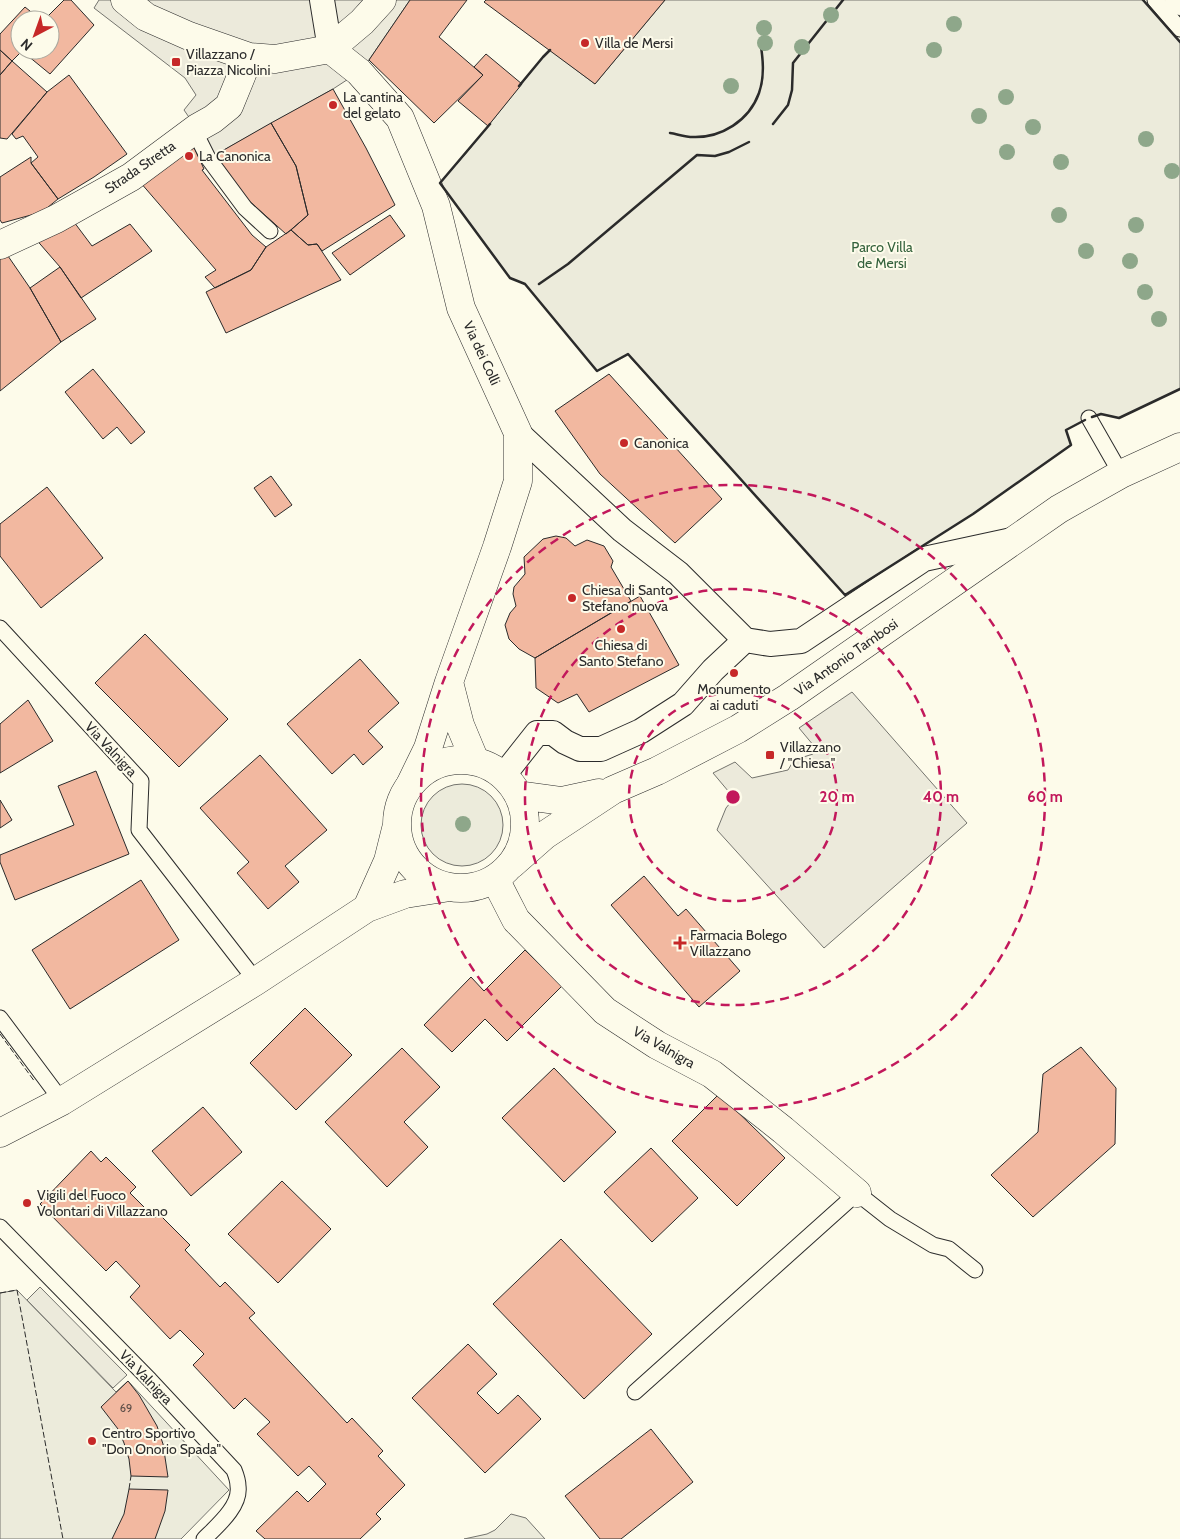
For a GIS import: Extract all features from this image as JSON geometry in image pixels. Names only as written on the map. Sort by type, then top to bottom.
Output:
[{"type":"street","points":[[124,0],[146,17],[189,36],[249,57],[275,59],[330,49],[362,22],[382,0]]},
{"type":"street","points":[[322,0],[330,49]]},
{"type":"street","name":"Via dei Colli","points":[[330,49],[359,72],[400,118],[436,206],[461,308],[518,433],[518,481],[428,748],[410,785]]},
{"type":"street","name":"Strada Stretta","points":[[2,239],[56,219],[131,177],[194,130],[213,120],[229,106],[249,57]]},
{"type":"street","points":[[518,433],[622,530],[678,573],[745,640],[770,644],[801,641],[924,560],[1016,539]]},
{"type":"street","name":"Via Antonio Tambosi","points":[[503,872],[545,835],[613,790],[657,771],[738,729],[789,697],[1059,509],[1121,474],[1180,447]]},
{"type":"street","points":[[511,785],[537,733],[553,734],[580,749],[601,749],[641,731],[683,704],[713,670],[745,640]]},
{"type":"street","points":[[449,682],[460,725],[475,761]]},
{"type":"street","points":[[0,1133],[62,1101],[256,981],[367,908],[405,894],[450,887],[465,888],[481,885],[503,872],[521,848],[525,831],[524,812],[511,785],[495,769],[475,761],[457,760],[441,763],[424,772],[410,785],[400,803],[388,861],[367,908]]},
{"type":"street","points":[[511,785],[562,801],[613,790]]},
{"type":"street","points":[[397,824],[399,842],[407,859],[419,873],[450,887]]},
{"type":"street","name":"Via Valnigra","points":[[503,872],[516,920],[606,1011],[657,1045],[712,1074],[857,1192]]},
{"type":"lane","points":[[1155,0],[1180,28]]},
{"type":"lane","points":[[194,130],[208,158],[245,208],[270,231]]},
{"type":"lane","points":[[1089,418],[1121,474]]},
{"type":"lane","name":"Via Valnigra","points":[[0,628],[141,781],[139,830],[256,981]]},
{"type":"lane","points":[[0,1018],[62,1101]]},
{"type":"lane","points":[[636,1392],[857,1192]]},
{"type":"lane","name":"Via Valnigra","points":[[857,1192],[890,1219],[933,1245],[949,1249],[975,1270]]},
{"type":"lane","name":"Via Valnigra","points":[[0,1228],[150,1380],[234,1470],[239,1488],[234,1504],[226,1518],[204,1539]]},
{"type":"green space","name":"Parco Villa de Mersi","points":[[665,0],[1143,0],[1180,42],[1180,389],[1119,418],[1101,414],[1066,430],[1071,445],[973,514],[845,595],[628,355],[597,371],[525,284],[510,278],[440,183],[550,50],[595,84]]},
{"type":"green space","points":[[462,784],[478,787],[491,796],[500,809],[503,825],[500,841],[491,854],[478,863],[462,866],[446,863],[433,854],[424,841],[421,825],[424,809],[433,796],[446,787]]},
{"type":"green space","name":"Centro Sportivo \"Don Onorio Spada\"","points":[[17,1290],[116,1392],[128,1381],[229,1490],[181,1539],[0,1539],[0,1293]]},
{"type":"green space","points":[[511,1514],[526,1518],[545,1539],[464,1539],[487,1534],[495,1530]]},
{"type":"shaded area","points":[[99,0],[410,0],[359,72],[333,89],[215,155],[184,110],[196,95],[185,78],[94,8]]},
{"type":"shaded area","points":[[852,692],[967,823],[824,948],[717,830],[726,808],[734,798],[713,773],[735,762],[752,778],[788,770],[794,760],[813,754],[814,746],[799,728]]},
{"type":"shaded area","points":[[40,1287],[127,1375],[113,1388],[27,1300]]},
{"type":"building","points":[[64,0],[71,0],[94,25],[50,74],[33,60],[60,60],[60,10],[54,10]]},
{"type":"building","points":[[410,0],[467,0],[439,37],[483,75],[434,123],[369,60]]},
{"type":"building","name":"Villa de Mersi","points":[[486,0],[665,0],[595,84],[484,2]]},
{"type":"building","points":[[10,23],[10,59],[0,50],[0,34]]},
{"type":"building","points":[[0,50],[12,61],[0,75]]},
{"type":"building","points":[[486,54],[522,84],[488,126],[458,101],[483,75],[474,67]]},
{"type":"building","points":[[12,61],[47,92],[7,139],[0,138],[0,75]]},
{"type":"building","points":[[69,75],[127,154],[58,199],[31,163],[38,157],[23,136],[16,139],[12,134],[47,92]]},
{"type":"building","points":[[333,89],[395,205],[322,251],[317,244],[308,245],[291,230],[308,215],[296,166],[271,123]]},
{"type":"building","points":[[271,123],[296,166],[308,215],[286,234],[237,190],[215,155]]},
{"type":"building","points":[[192,143],[204,169],[202,170],[252,235],[266,247],[251,270],[215,288],[205,277],[216,270],[140,182]]},
{"type":"building","points":[[31,157],[31,163],[58,199],[42,212],[2,223],[0,220],[0,177]]},
{"type":"building","points":[[390,215],[405,236],[350,275],[332,253]]},
{"type":"building","points":[[71,218],[92,246],[130,224],[152,251],[81,298],[60,267],[34,237]]},
{"type":"building","points":[[291,230],[308,245],[317,244],[341,280],[226,333],[206,292],[251,270],[266,247]]},
{"type":"building","points":[[0,251],[8,256],[30,288],[61,342],[0,391]]},
{"type":"building","points":[[60,267],[96,319],[61,342],[30,288]]},
{"type":"building","points":[[93,369],[145,432],[131,444],[117,427],[103,439],[65,392]]},
{"type":"building","name":"Canonica","points":[[609,374],[722,499],[675,543],[600,474],[555,411]]},
{"type":"building","points":[[271,476],[292,505],[275,517],[254,488]]},
{"type":"building","points":[[47,487],[103,558],[41,608],[0,556],[0,524]]},
{"type":"building","name":"Chiesa di Santo Stefano nuova","points":[[556,536],[566,538],[575,546],[587,540],[604,546],[613,561],[611,567],[631,601],[535,658],[519,649],[509,639],[505,625],[510,613],[516,606],[513,594],[514,587],[525,574],[524,557],[543,539]]},
{"type":"building","name":"Chiesa di Santo Stefano","points":[[640,596],[679,665],[589,712],[577,694],[558,703],[536,688],[535,658]]},
{"type":"building","points":[[145,634],[228,719],[179,767],[95,683]]},
{"type":"building","points":[[360,659],[399,703],[368,731],[383,747],[363,765],[354,754],[332,774],[287,724]]},
{"type":"building","points":[[28,700],[53,741],[0,773],[0,724]]},
{"type":"building","points":[[260,755],[327,830],[285,866],[299,882],[268,909],[237,873],[249,862],[200,808]]},
{"type":"building","points":[[96,771],[129,854],[15,900],[0,862],[0,855],[74,825],[58,786]]},
{"type":"building","points":[[0,800],[12,820],[0,828]]},
{"type":"building","name":"Farmacia Bolego Villazzano","points":[[644,876],[678,916],[686,909],[740,971],[699,1007],[611,905]]},
{"type":"building","points":[[141,880],[179,940],[70,1009],[32,950]]},
{"type":"building","points":[[525,950],[562,986],[507,1041],[485,1019],[452,1052],[424,1025],[471,977],[484,991]]},
{"type":"building","points":[[305,1008],[352,1055],[296,1110],[250,1063]]},
{"type":"building","points":[[1081,1047],[1116,1088],[1115,1144],[1033,1217],[991,1175],[1038,1132],[1043,1074]]},
{"type":"building","points":[[402,1048],[440,1087],[404,1122],[428,1147],[387,1187],[325,1122]]},
{"type":"building","points":[[554,1068],[616,1132],[564,1182],[502,1118]]},
{"type":"building","points":[[719,1094],[785,1158],[737,1206],[672,1141]]},
{"type":"building","points":[[203,1107],[242,1152],[191,1196],[152,1151]]},
{"type":"building","points":[[651,1148],[698,1198],[652,1242],[604,1192]]},
{"type":"building","points":[[91,1151],[101,1162],[106,1157],[136,1187],[130,1193],[155,1218],[159,1214],[190,1245],[185,1250],[220,1287],[225,1282],[255,1313],[249,1318],[347,1423],[352,1418],[383,1451],[378,1456],[405,1485],[376,1514],[381,1519],[360,1539],[265,1539],[256,1531],[297,1491],[308,1502],[326,1484],[309,1466],[298,1476],[257,1434],[270,1422],[245,1398],[234,1409],[193,1365],[204,1354],[180,1330],[170,1339],[130,1297],[140,1286],[116,1261],[106,1271],[40,1204]]},
{"type":"building","points":[[282,1181],[331,1229],[278,1283],[228,1234]]},
{"type":"building","points":[[561,1239],[652,1334],[584,1399],[493,1304]]},
{"type":"building","points":[[468,1344],[497,1374],[477,1393],[498,1414],[518,1395],[541,1419],[485,1473],[412,1398]]},
{"type":"building","points":[[128,1381],[139,1395],[157,1426],[163,1444],[168,1477],[131,1476],[129,1459],[118,1429],[101,1407]]},
{"type":"building","points":[[651,1429],[693,1482],[621,1539],[600,1539],[565,1496]]},
{"type":"building","points":[[129,1489],[168,1490],[165,1511],[155,1539],[112,1539],[124,1514]]},
{"type":"fence","points":[[0,1034],[35,1082]]},
{"type":"fence","points":[[0,1293],[17,1290],[63,1539]]},
{"type":"fence","points":[[129,1489],[131,1476]]},
{"type":"wall","points":[[773,124],[788,105],[792,90],[793,63],[843,0]]},
{"type":"wall","points":[[1143,0],[1180,42]]},
{"type":"wall","points":[[670,133],[690,137],[703,137],[724,131],[733,126],[748,112],[761,87],[763,67],[760,40]]},
{"type":"wall","points":[[519,86],[550,50]]},
{"type":"wall","points":[[490,124],[440,183],[510,278],[525,284],[597,371],[628,354],[845,595],[973,514],[1071,445],[1066,430],[1085,420]]},
{"type":"wall","points":[[539,284],[568,264],[697,155],[715,156],[729,152],[749,142]]},
{"type":"wall","points":[[1092,417],[1101,414],[1119,418],[1180,389]]},
{"type":"place","name":"Villa de Mersi","points":[[585,43]]},
{"type":"place","name":"Villazzano / Piazza Nicolini","points":[[176,62]]},
{"type":"place","name":"La cantina del gelato","points":[[333,105]]},
{"type":"place","name":"La Canonica","points":[[189,156]]},
{"type":"place","name":"Canonica","points":[[624,443]]},
{"type":"place","name":"Chiesa di Santo Stefano nuova","points":[[572,598]]},
{"type":"place","name":"Chiesa di Santo Stefano","points":[[621,629]]},
{"type":"place","name":"Monumento ai caduti","points":[[734,673]]},
{"type":"place","name":"Villazzano / \"Chiesa\"","points":[[770,755]]},
{"type":"place","name":"Farmacia Bolego Villazzano","points":[[680,943]]},
{"type":"place","name":"Vigili del Fuoco Volontari di Villazzano","points":[[27,1203]]},
{"type":"place","name":"Centro Sportivo \"Don Onorio Spada\"","points":[[92,1441]]}]
